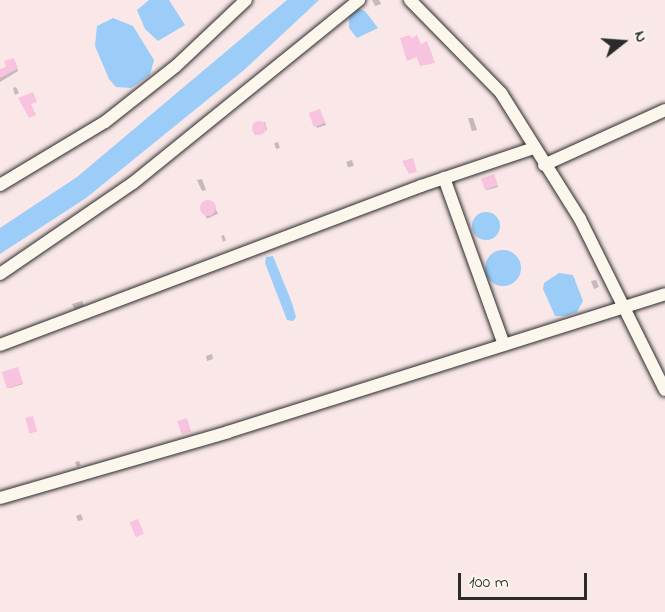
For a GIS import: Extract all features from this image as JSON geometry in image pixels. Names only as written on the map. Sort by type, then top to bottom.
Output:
[{"type":"street","points":[[0,185],[105,122],[176,66],[246,0]]},
{"type":"street","points":[[0,274],[133,183],[252,91],[359,0]]},
{"type":"street","points":[[410,0],[501,93],[544,165],[580,219],[665,390]]},
{"type":"street","points":[[544,165],[665,110]]},
{"type":"street","points":[[0,345],[444,178],[534,148]]},
{"type":"street","points":[[444,178],[504,345]]},
{"type":"street","points":[[0,498],[665,294]]},
{"type":"water","points":[[149,0],[169,0],[185,25],[158,41],[145,29],[137,10]]},
{"type":"water","points":[[287,0],[319,0],[244,70],[86,198],[0,254],[0,228],[77,177]]},
{"type":"water","points":[[357,8],[365,11],[378,28],[357,38],[349,28],[349,17]]},
{"type":"water","points":[[113,18],[133,26],[154,60],[150,75],[131,88],[116,87],[109,79],[95,46],[97,26]]},
{"type":"water","points":[[486,212],[496,216],[500,226],[496,236],[486,240],[476,236],[472,226],[476,216]]},
{"type":"water","points":[[503,250],[516,255],[521,268],[516,281],[503,286],[490,281],[485,268],[490,255]]},
{"type":"water","points":[[273,256],[292,303],[296,317],[293,321],[287,320],[265,263],[266,257]]},
{"type":"water","points":[[559,273],[573,275],[583,301],[577,312],[566,316],[555,316],[543,289],[544,283]]},
{"type":"building","points":[[410,35],[411,38],[417,35],[421,44],[427,41],[435,63],[420,66],[417,57],[407,61],[400,38]]},
{"type":"building","points":[[14,58],[17,69],[0,78],[0,69],[6,67],[4,61]]},
{"type":"building","points":[[33,92],[37,102],[31,104],[36,115],[29,118],[18,98]]},
{"type":"building","points":[[320,109],[325,123],[314,127],[309,113]]},
{"type":"building","points":[[259,121],[264,123],[266,128],[264,133],[259,135],[254,133],[252,128],[254,123]]},
{"type":"building","points":[[413,158],[417,172],[409,174],[402,161]]},
{"type":"building","points":[[494,174],[498,185],[485,190],[481,179]]},
{"type":"building","points":[[208,200],[214,202],[216,208],[214,214],[208,216],[202,214],[200,208],[202,202]]},
{"type":"building","points":[[18,367],[23,383],[7,388],[2,372]]},
{"type":"building","points":[[33,416],[37,431],[29,434],[25,418]]},
{"type":"building","points":[[187,418],[191,431],[182,434],[177,421]]},
{"type":"building","points":[[138,519],[144,534],[136,537],[130,522]]}]
